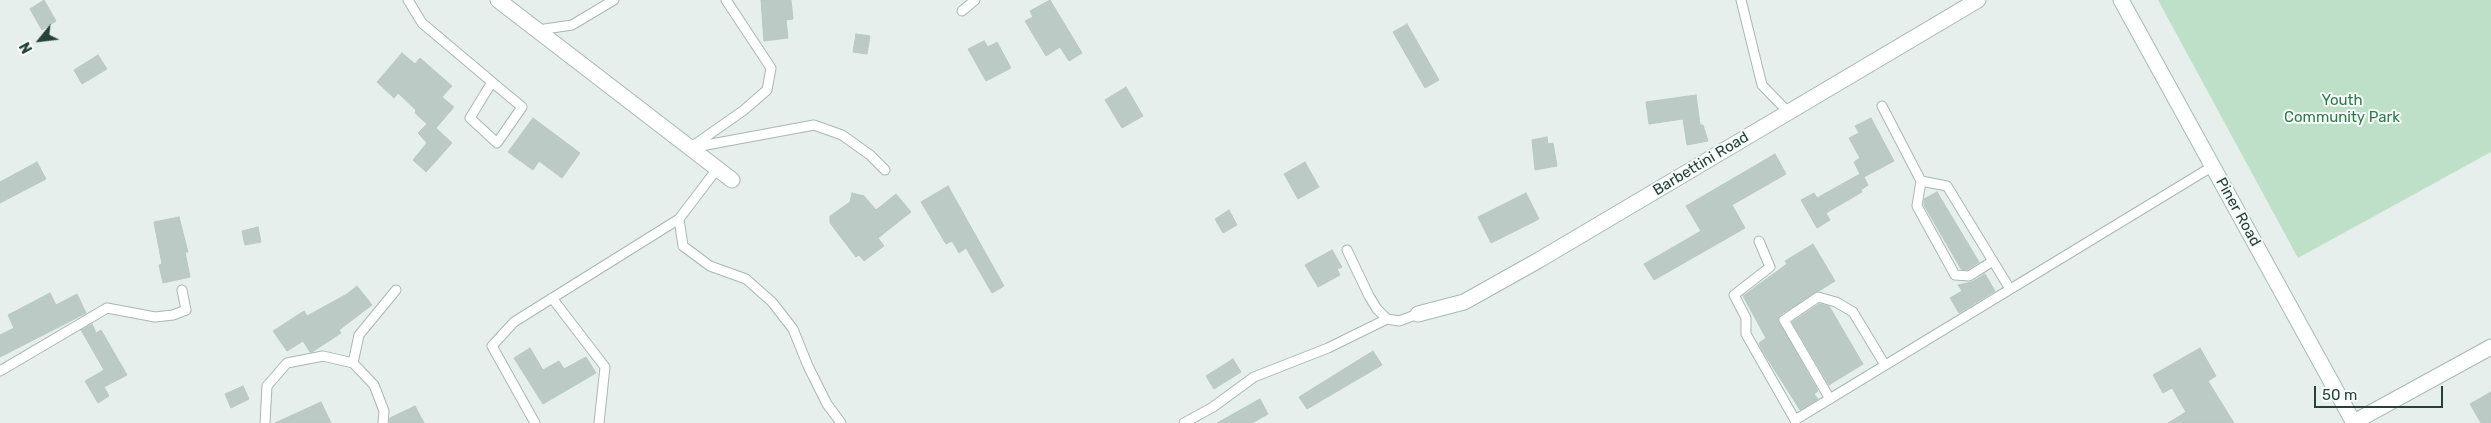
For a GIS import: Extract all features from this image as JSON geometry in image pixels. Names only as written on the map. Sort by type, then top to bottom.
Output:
[{"type":"street","points":[[498,0],[732,180]]},
{"type":"street","name":"Barbettini Road","points":[[1418,314],[1464,302],[1978,0]]},
{"type":"street","name":"Piner Road","points":[[2121,0],[2354,423]]},
{"type":"street","points":[[2354,423],[2491,347]]},
{"type":"lane","points":[[408,0],[422,23],[522,107],[497,143],[470,118],[492,82]]},
{"type":"lane","points":[[538,30],[572,25],[614,0]]},
{"type":"lane","points":[[690,148],[744,110],[767,90],[770,68],[726,0]]},
{"type":"lane","points":[[962,11],[975,0]]},
{"type":"lane","points":[[1741,0],[1762,85],[1788,112]]},
{"type":"lane","points":[[1882,106],[1920,181],[1918,206],[1956,275],[1969,276],[1993,261]]},
{"type":"lane","points":[[690,148],[814,125],[842,135],[870,155],[885,170]]},
{"type":"lane","points":[[1759,241],[1770,267],[1734,295],[1746,318],[1746,334],[1794,420],[2213,166]]},
{"type":"lane","points":[[535,423],[492,346],[514,322],[679,219],[717,169]]},
{"type":"lane","points":[[1920,181],[1948,186],[2010,289]]},
{"type":"lane","points":[[679,219],[683,246],[710,266],[746,279],[772,302],[783,315],[794,329],[808,366],[826,404],[841,423]]},
{"type":"lane","points":[[1347,250],[1369,296],[1377,309],[1387,319],[1399,322],[1418,314]]},
{"type":"lane","points":[[0,371],[107,308],[155,317],[173,315],[186,310],[182,290]]},
{"type":"lane","points":[[353,363],[359,335],[396,290]]},
{"type":"lane","points":[[1830,399],[1784,320],[1818,297],[1836,302],[1853,312],[1885,365]]},
{"type":"lane","points":[[552,298],[605,367],[599,423]]},
{"type":"lane","points":[[1184,423],[1212,407],[1254,378],[1328,348],[1387,319]]},
{"type":"lane","points":[[265,423],[267,386],[287,363],[323,356],[353,363],[374,384],[384,411],[383,423]]},
{"type":"green space","name":"Youth Community Park","points":[[2158,0],[2491,0],[2491,152],[2298,258]]},
{"type":"building","points":[[44,0],[56,21],[42,30],[30,9]]},
{"type":"building","points":[[761,0],[791,0],[793,19],[786,20],[788,38],[764,41]]},
{"type":"building","points":[[1050,0],[1082,53],[1069,61],[1060,47],[1046,56],[1025,21],[1033,17],[1030,11]]},
{"type":"building","points":[[1407,24],[1439,80],[1425,88],[1393,32]]},
{"type":"building","points":[[856,34],[870,36],[867,54],[853,52]]},
{"type":"building","points":[[984,41],[988,47],[997,42],[1011,68],[986,81],[968,49]]},
{"type":"building","points":[[402,53],[415,64],[420,58],[452,86],[442,97],[454,107],[436,128],[452,143],[426,172],[413,160],[427,143],[418,133],[427,124],[415,113],[416,110],[398,93],[394,98],[377,82]]},
{"type":"building","points":[[98,55],[107,69],[82,84],[74,70]]},
{"type":"building","points":[[1126,87],[1143,116],[1122,128],[1105,100]]},
{"type":"building","points":[[1696,95],[1700,125],[1703,125],[1708,141],[1687,145],[1683,119],[1649,124],[1646,102]]},
{"type":"building","points":[[533,118],[580,153],[562,178],[539,161],[533,170],[508,152]]},
{"type":"building","points":[[1871,118],[1894,161],[1864,177],[1868,185],[1861,190],[1862,192],[1826,213],[1830,220],[1817,228],[1801,200],[1814,193],[1817,198],[1860,174],[1854,162],[1860,158],[1849,138],[1859,133],[1855,126]]},
{"type":"building","points":[[1547,137],[1548,144],[1553,143],[1557,166],[1535,170],[1532,140]]},
{"type":"building","points":[[1775,154],[1786,174],[1732,205],[1745,228],[1654,280],[1644,264],[1701,231],[1686,206]]},
{"type":"building","points":[[37,162],[46,179],[0,203],[0,182]]},
{"type":"building","points":[[1305,162],[1319,187],[1298,199],[1284,174]]},
{"type":"building","points":[[948,186],[1004,286],[992,293],[966,248],[959,253],[952,241],[946,244],[921,202]]},
{"type":"building","points":[[1937,192],[1979,262],[1967,270],[1961,269],[1924,205],[1924,199]]},
{"type":"building","points":[[852,193],[864,196],[876,210],[896,194],[911,212],[878,238],[884,246],[864,261],[859,255],[856,257],[830,223],[830,216],[850,202]]},
{"type":"building","points":[[1526,193],[1539,219],[1491,243],[1478,217]]},
{"type":"building","points":[[1229,210],[1237,225],[1223,233],[1215,219]]},
{"type":"building","points":[[179,217],[188,252],[185,252],[190,277],[163,283],[159,265],[162,264],[154,222]]},
{"type":"building","points":[[258,227],[261,242],[245,245],[242,231]]},
{"type":"building","points":[[1813,244],[1835,281],[1780,315],[1778,320],[1818,391],[1814,394],[1818,399],[1800,410],[1762,350],[1759,343],[1766,338],[1743,296],[1787,264],[1785,261]]},
{"type":"building","points":[[1332,250],[1342,267],[1337,269],[1340,275],[1318,287],[1305,265]]},
{"type":"building","points":[[1985,274],[1995,291],[1959,313],[1950,298],[1962,291],[1958,285],[1972,282]]},
{"type":"building","points":[[357,286],[372,305],[339,330],[341,333],[312,352],[310,352],[303,341],[287,351],[273,331],[304,311],[307,316],[347,294]]},
{"type":"building","points":[[50,293],[56,305],[77,294],[86,313],[0,357],[0,335],[14,328],[8,315]]},
{"type":"building","points":[[1819,304],[1829,306],[1863,364],[1829,385],[1792,322]]},
{"type":"building","points":[[92,324],[96,333],[101,330],[127,375],[104,387],[109,396],[98,403],[85,381],[104,370],[81,330]]},
{"type":"building","points":[[530,348],[543,370],[559,361],[564,369],[586,357],[596,373],[543,404],[514,358]]},
{"type":"building","points":[[2200,348],[2216,376],[2208,381],[2234,423],[2168,423],[2186,412],[2172,388],[2163,393],[2153,375]]},
{"type":"building","points":[[1373,351],[1382,365],[1307,409],[1299,397]]},
{"type":"building","points":[[1233,359],[1241,372],[1214,389],[1206,376]]},
{"type":"building","points":[[243,386],[249,399],[231,408],[225,394]]},
{"type":"building","points":[[2491,392],[2491,423],[2481,423],[2470,404]]},
{"type":"building","points":[[1260,399],[1268,414],[1252,423],[1217,423]]},
{"type":"building","points":[[321,402],[331,423],[275,423]]},
{"type":"building","points":[[415,406],[424,423],[389,423],[390,418]]}]
